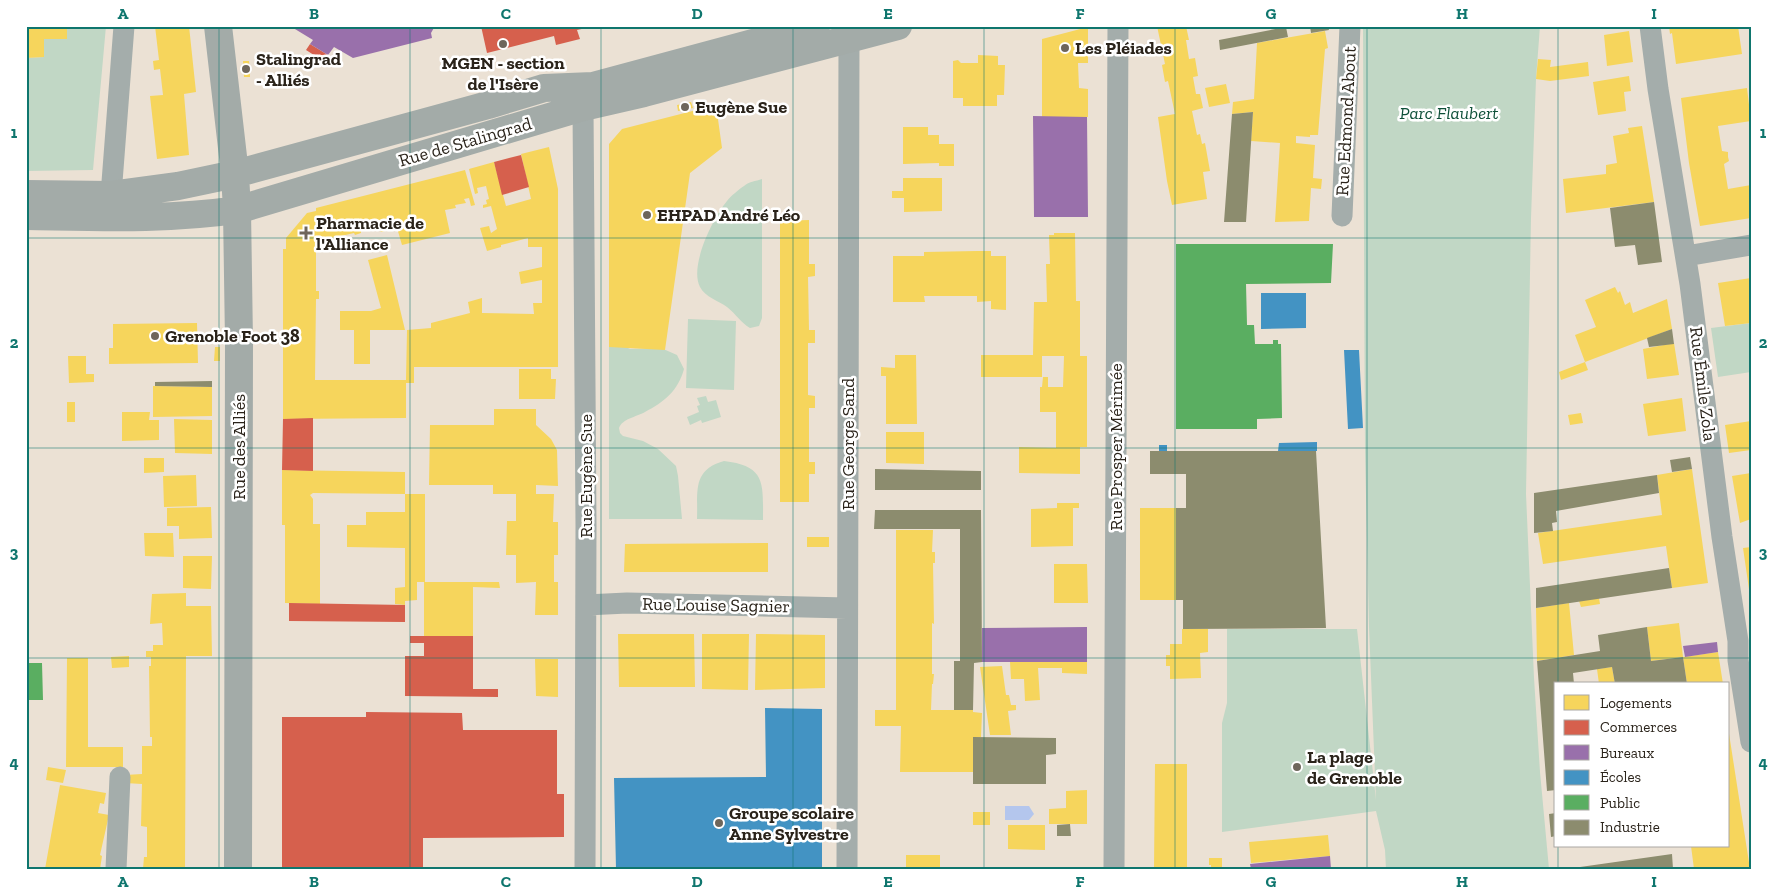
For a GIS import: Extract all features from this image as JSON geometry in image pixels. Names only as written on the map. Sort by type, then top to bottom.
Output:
[{"type":"street","points":[[111,195],[124,26]]},
{"type":"street","name":"Rue des Alliés","points":[[218,26],[235,174],[237,210],[239,341],[238,869]]},
{"type":"street","name":"Rue de Stalingrad","points":[[26,216],[124,217],[208,214],[237,210],[816,26]]},
{"type":"street","name":"Rue de Stalingrad","points":[[26,194],[111,195],[161,190],[235,174],[544,88],[588,97],[644,93],[856,32],[898,26]]},
{"type":"street","name":"Rue Prosper Mérimée","points":[[1114,869],[1118,26]]},
{"type":"street","name":"Rue Edmond About","points":[[1342,216],[1350,26]]},
{"type":"street","name":"Rue Émile Zola","points":[[1650,26],[1658,88],[1686,256],[1722,537],[1744,641],[1738,660],[1751,742]]},
{"type":"street","name":"Rue George Sand","points":[[847,869],[847,608],[856,32]]},
{"type":"street","name":"Rue Eugène Sue","points":[[585,869],[588,97]]},
{"type":"street","points":[[1686,256],[1751,245]]},
{"type":"street","name":"Rue Louise Sagnier","points":[[586,605],[847,608]]},
{"type":"street","points":[[116,869],[120,777]]},
{"type":"green space","points":[[67,26],[106,26],[93,170],[26,171],[26,58],[44,57],[44,39]]},
{"type":"green space","name":"Parc Flaubert","points":[[1363,26],[1540,26],[1536,79],[1531,218],[1526,494],[1534,678],[1549,869],[1386,869],[1385,850],[1376,811],[1222,832],[1222,723],[1227,703],[1227,629],[1357,629],[1376,800],[1369,627],[1365,451]]},
{"type":"green space","points":[[762,179],[762,318],[759,326],[750,328],[727,307],[702,290],[697,278],[700,255],[704,243],[721,209],[735,193],[746,185]]},
{"type":"green space","points":[[688,319],[736,321],[734,390],[686,388]]},
{"type":"green space","points":[[1751,323],[1751,372],[1718,377],[1711,328]]},
{"type":"green space","points":[[609,339],[630,349],[661,348],[677,355],[684,369],[678,384],[664,400],[645,412],[626,420],[619,428],[623,436],[643,441],[658,449],[676,466],[682,519],[609,519]]},
{"type":"green space","points":[[706,396],[708,402],[716,400],[721,417],[702,423],[701,420],[690,425],[687,417],[699,412],[697,406],[700,405],[697,398]]},
{"type":"green space","points":[[724,461],[748,467],[759,478],[763,496],[763,520],[697,519],[698,491],[702,476],[706,470]]},
{"type":"water","points":[[1005,806],[1029,806],[1034,814],[1029,820],[1005,820]]},
{"type":"building: Logements","points":[[26,26],[67,26],[67,39],[44,39],[44,57],[26,58]]},
{"type":"building: Logements","points":[[155,26],[189,26],[196,92],[184,94],[189,155],[157,159],[150,96],[163,95],[160,69],[154,70],[153,61],[159,60]]},
{"type":"building: Logements","points":[[1157,26],[1186,26],[1189,40],[1186,40],[1189,59],[1195,58],[1198,76],[1193,77],[1196,94],[1200,94],[1203,108],[1192,111],[1197,135],[1200,134],[1202,144],[1205,143],[1210,171],[1203,172],[1207,199],[1172,205],[1158,117],[1175,114],[1168,81],[1165,82],[1162,65],[1165,64]]},
{"type":"building: Logements","points":[[1669,26],[1738,26],[1742,54],[1676,64],[1672,33],[1670,34]]},
{"type":"building: Logements","points":[[1088,27],[1088,63],[1078,63],[1079,88],[1088,89],[1088,117],[1042,117],[1042,39]]},
{"type":"building: Logements","points":[[1325,31],[1328,48],[1325,49],[1318,135],[1310,135],[1310,137],[1296,136],[1296,143],[1315,145],[1313,178],[1322,179],[1321,189],[1311,188],[1309,221],[1275,222],[1280,143],[1251,141],[1253,112],[1232,114],[1233,102],[1254,99],[1257,43]]},
{"type":"building: Logements","points":[[1629,31],[1633,62],[1607,66],[1604,35]]},
{"type":"building: Logements","points":[[978,55],[998,56],[998,65],[1005,65],[1004,95],[997,95],[997,106],[963,106],[963,98],[953,98],[953,61],[978,63]]},
{"type":"building: Logements","points":[[1538,59],[1551,60],[1550,67],[1588,62],[1589,76],[1550,81],[1536,79]]},
{"type":"building: Logements","name":"Stalingrad - Alliés","points":[[243,61],[249,61],[250,77],[244,77]]},
{"type":"building: Logements","points":[[1629,76],[1631,91],[1624,92],[1626,111],[1598,115],[1593,82]]},
{"type":"building: Logements","points":[[1226,84],[1230,103],[1209,107],[1205,88]]},
{"type":"building: Logements","points":[[1747,88],[1751,121],[1718,126],[1722,151],[1728,152],[1729,161],[1724,164],[1728,189],[1751,185],[1751,218],[1700,226],[1689,163],[1681,98]]},
{"type":"building: Logements","name":"Eugène Sue","points":[[691,102],[693,108],[678,111],[677,105]]},
{"type":"building: Logements","name":"EHPAD André Léo","points":[[716,105],[722,148],[690,173],[665,350],[609,347],[609,144],[622,129]]},
{"type":"building: Logements","points":[[1642,126],[1654,202],[1566,213],[1563,179],[1606,174],[1606,165],[1617,163],[1613,136],[1629,133],[1628,128]]},
{"type":"building: Logements","points":[[903,127],[928,127],[928,135],[939,135],[939,144],[954,144],[954,166],[939,166],[939,163],[903,164]]},
{"type":"building: Logements","points":[[549,147],[558,189],[558,367],[414,367],[414,383],[406,383],[406,418],[283,419],[283,249],[286,249],[286,238],[307,213],[316,211],[316,208],[465,170],[475,205],[471,206],[469,198],[464,199],[466,203],[455,205],[456,208],[445,210],[450,233],[402,245],[397,228],[381,232],[379,226],[361,231],[361,233],[355,235],[354,233],[324,240],[326,242],[321,248],[319,246],[316,251],[316,291],[319,291],[319,299],[316,299],[315,380],[406,380],[407,330],[431,328],[431,323],[470,313],[468,302],[482,298],[482,313],[534,314],[533,303],[542,303],[542,280],[521,284],[519,272],[542,267],[542,247],[528,247],[528,238],[487,251],[480,228],[489,226],[491,233],[497,229],[491,206],[483,208],[483,205],[487,204],[486,200],[489,199],[486,186],[477,188],[478,193],[475,194],[469,169],[494,162],[506,206],[531,199],[521,154]]},
{"type":"building: Logements","points":[[903,178],[942,178],[942,211],[904,212],[904,198],[892,198],[892,191],[903,191]]},
{"type":"building: Logements","points":[[809,220],[809,264],[815,264],[815,276],[808,277],[809,330],[815,330],[815,343],[808,343],[808,395],[815,396],[815,408],[809,408],[809,462],[815,462],[815,474],[809,474],[809,502],[780,502],[780,221]]},
{"type":"building: Logements","points":[[1054,233],[1075,233],[1076,301],[1080,301],[1080,356],[1087,356],[1087,447],[1080,447],[1080,474],[1019,473],[1019,447],[1056,448],[1056,412],[1040,412],[1040,387],[1042,387],[1043,377],[1048,377],[1048,387],[1063,387],[1064,356],[1042,356],[1042,377],[981,377],[981,355],[1033,355],[1034,302],[1047,302],[1046,264],[1050,264],[1049,235],[1054,235]]},
{"type":"building: Logements","points":[[991,251],[991,256],[1006,256],[1006,310],[991,309],[991,301],[977,302],[977,296],[924,296],[925,302],[893,302],[893,256],[924,256],[924,252]]},
{"type":"building: Logements","points":[[387,255],[405,330],[370,330],[370,364],[354,364],[354,330],[340,330],[340,311],[371,311],[381,308],[368,260]]},
{"type":"building: Logements","points":[[1751,278],[1751,323],[1725,326],[1718,283]]},
{"type":"building: Logements","points":[[1615,287],[1618,293],[1620,291],[1625,305],[1630,302],[1633,313],[1667,299],[1672,329],[1585,362],[1575,335],[1596,327],[1585,300]]},
{"type":"building: Logements","name":"Grenoble Foot 38","points":[[197,323],[198,363],[109,364],[109,348],[113,348],[113,324]]},
{"type":"building: Logements","points":[[1674,343],[1679,375],[1647,379],[1643,349]]},
{"type":"building: Logements","points":[[215,347],[220,347],[220,361],[214,361]]},
{"type":"building: Logements","points":[[895,355],[916,355],[917,424],[886,424],[886,376],[881,376],[881,367],[895,368]]},
{"type":"building: Logements","points":[[68,356],[86,356],[86,374],[94,374],[94,382],[69,383]]},
{"type":"building: Logements","points":[[1585,362],[1588,370],[1561,380],[1559,372]]},
{"type":"building: Logements","points":[[519,369],[551,369],[551,379],[556,379],[555,399],[519,399]]},
{"type":"building: Logements","points":[[153,386],[212,387],[212,416],[153,417]]},
{"type":"building: Logements","points":[[1682,398],[1686,431],[1648,436],[1643,404]]},
{"type":"building: Logements","points":[[67,402],[75,402],[75,422],[67,422]]},
{"type":"building: Logements","points":[[494,409],[536,409],[536,425],[551,439],[557,450],[558,486],[536,485],[536,494],[554,494],[553,522],[558,522],[558,555],[554,555],[554,582],[558,582],[558,615],[535,615],[536,582],[516,583],[516,555],[506,555],[507,521],[516,521],[516,494],[493,494],[493,485],[429,485],[430,425],[494,425]]},
{"type":"building: Logements","points":[[122,412],[150,412],[149,420],[159,420],[159,440],[122,441]]},
{"type":"building: Logements","points":[[1581,413],[1583,423],[1570,425],[1568,415]]},
{"type":"building: Logements","points":[[174,419],[212,420],[212,454],[175,453]]},
{"type":"building: Logements","points":[[1751,421],[1751,450],[1729,453],[1725,425]]},
{"type":"building: Logements","points":[[886,432],[924,432],[924,464],[886,463]]},
{"type":"building: Logements","points":[[144,458],[164,458],[164,472],[144,473]]},
{"type":"building: Logements","points":[[1692,469],[1708,583],[1672,588],[1666,546],[1543,564],[1538,533],[1662,515],[1657,475]]},
{"type":"building: Logements","points":[[282,470],[405,472],[405,494],[313,493],[310,495],[313,499],[313,524],[320,524],[320,604],[285,603],[285,525],[282,525]]},
{"type":"building: Logements","points":[[1751,473],[1751,519],[1740,523],[1732,476]]},
{"type":"building: Logements","points":[[196,475],[197,506],[164,507],[163,476]]},
{"type":"building: Logements","points":[[405,494],[425,494],[425,582],[417,582],[417,600],[405,601],[405,605],[395,604],[395,588],[405,587],[405,548],[347,547],[347,525],[366,525],[366,512],[405,512]]},
{"type":"building: Logements","points":[[1057,503],[1079,503],[1079,508],[1073,508],[1073,546],[1031,547],[1031,509],[1057,508]]},
{"type":"building: Logements","points":[[211,507],[212,538],[179,539],[179,526],[167,526],[167,508]]},
{"type":"building: Logements","points":[[1140,508],[1176,508],[1176,600],[1140,600]]},
{"type":"building: Logements","points":[[896,530],[933,530],[932,552],[935,552],[935,563],[933,563],[934,624],[932,623],[932,674],[934,674],[931,710],[973,710],[973,712],[982,713],[981,737],[973,737],[973,772],[900,772],[901,726],[875,726],[875,710],[896,710]]},
{"type":"building: Logements","points":[[144,533],[173,533],[174,557],[145,556]]},
{"type":"building: Logements","points":[[807,537],[829,537],[829,547],[807,547]]},
{"type":"building: Logements","points":[[768,543],[768,572],[624,572],[625,544]]},
{"type":"building: Logements","points":[[1751,547],[1751,596],[1750,596],[1743,548]]},
{"type":"building: Logements","points":[[183,556],[212,556],[211,589],[183,588]]},
{"type":"building: Logements","points":[[1054,564],[1087,564],[1088,603],[1054,603]]},
{"type":"building: Logements","points":[[424,582],[499,582],[500,588],[473,587],[473,636],[424,636]]},
{"type":"building: Logements","points":[[186,593],[186,606],[211,606],[212,656],[186,656],[185,869],[143,869],[144,857],[147,857],[147,827],[141,826],[142,784],[125,783],[125,775],[142,774],[142,746],[152,746],[152,737],[150,737],[149,666],[151,666],[151,657],[146,657],[146,651],[153,651],[153,645],[163,645],[162,623],[150,624],[152,594]]},
{"type":"building: Logements","points":[[1599,598],[1600,604],[1581,607],[1579,601]]},
{"type":"building: Logements","points":[[1569,603],[1574,655],[1537,661],[1536,608]]},
{"type":"building: Logements","points":[[1679,623],[1683,657],[1651,661],[1647,627]]},
{"type":"building: Logements","points":[[1182,629],[1208,629],[1208,652],[1200,653],[1201,678],[1170,679],[1170,666],[1166,666],[1166,655],[1170,655],[1170,644],[1182,644]]},
{"type":"building: Logements","points":[[618,634],[694,634],[695,687],[619,687]]},
{"type":"building: Logements","points":[[702,634],[749,634],[748,690],[702,689]]},
{"type":"building: Logements","points":[[756,634],[825,635],[825,688],[755,690]]},
{"type":"building: Logements","points":[[1718,652],[1723,682],[1687,682],[1683,657]]},
{"type":"building: Logements","points":[[129,656],[129,667],[112,668],[111,657]]},
{"type":"building: Logements","points":[[67,658],[88,658],[88,747],[123,747],[123,767],[66,767]]},
{"type":"building: Logements","points":[[535,659],[558,659],[558,697],[536,696]]},
{"type":"building: Logements","points":[[1010,662],[1087,662],[1087,674],[1062,673],[1062,668],[1038,668],[1040,700],[1025,701],[1024,679],[1011,679]]},
{"type":"building: Logements","points":[[1002,666],[1006,695],[1009,695],[1011,705],[1016,705],[1016,710],[1008,711],[1011,735],[990,735],[980,667]]},
{"type":"building: Logements","points":[[1612,667],[1615,682],[1599,682],[1597,669]]},
{"type":"building: Logements","points":[[1730,740],[1750,869],[1694,869],[1691,848],[1730,848]]},
{"type":"building: Logements","points":[[1155,764],[1187,764],[1187,869],[1154,869]]},
{"type":"building: Logements","points":[[48,767],[66,770],[63,783],[46,780]]},
{"type":"building: Logements","points":[[60,785],[106,793],[104,804],[100,803],[98,813],[109,815],[100,855],[102,856],[100,869],[45,869]]},
{"type":"building: Logements","points":[[1087,790],[1087,824],[1049,824],[1049,809],[1066,808],[1066,791]]},
{"type":"building: Logements","points":[[973,812],[990,812],[990,825],[973,825]]},
{"type":"building: Logements","points":[[1008,825],[1045,825],[1045,850],[1008,849]]},
{"type":"building: Logements","points":[[1328,835],[1330,856],[1251,863],[1249,842]]},
{"type":"building: Logements","points":[[906,855],[940,855],[940,869],[906,869]]},
{"type":"building: Logements","points":[[1209,858],[1222,858],[1222,869],[1211,869]]},
{"type":"building: Commerces","name":"MGEN - section de l'Isère","points":[[481,26],[591,27],[577,30],[580,39],[556,45],[554,36],[487,53]]},
{"type":"building: Commerces","points":[[310,44],[328,55],[325,62],[306,50]]},
{"type":"building: Commerces","points":[[521,155],[529,187],[502,195],[494,162]]},
{"type":"building: Commerces","points":[[313,418],[313,471],[282,470],[283,419]]},
{"type":"building: Commerces","points":[[289,603],[405,605],[405,622],[289,621]]},
{"type":"building: Commerces","points":[[410,636],[473,636],[473,689],[498,689],[498,697],[405,696],[405,656],[424,656],[424,643],[410,643]]},
{"type":"building: Commerces","points":[[366,712],[462,713],[463,730],[557,730],[557,794],[564,794],[564,837],[423,838],[423,869],[282,869],[282,717],[366,717]]},
{"type":"building: Bureaux","points":[[290,26],[435,26],[431,33],[432,38],[353,58],[334,47],[328,55],[310,44],[313,40]]},
{"type":"building: Bureaux","points":[[1033,116],[1087,117],[1088,217],[1034,217]]},
{"type":"building: Bureaux","points":[[1087,627],[1087,662],[982,662],[982,628]]},
{"type":"building: Bureaux","points":[[1717,642],[1718,652],[1685,657],[1683,646]]},
{"type":"building: Bureaux","points":[[1330,856],[1331,869],[1251,869],[1250,864]]},
{"type":"building: Écoles","points":[[1261,293],[1306,293],[1306,328],[1261,329]]},
{"type":"building: Écoles","points":[[1344,350],[1359,350],[1363,428],[1348,429]]},
{"type":"building: Écoles","points":[[1317,442],[1317,451],[1278,451],[1279,443]]},
{"type":"building: Écoles","points":[[1159,445],[1167,445],[1167,451],[1159,451]]},
{"type":"building: Écoles","name":"Groupe scolaire Anne Sylvestre","points":[[765,708],[822,709],[822,869],[616,869],[614,778],[766,777]]},
{"type":"building: Public","points":[[1176,244],[1333,244],[1331,283],[1246,284],[1247,325],[1254,325],[1255,344],[1273,344],[1273,340],[1278,340],[1278,344],[1281,344],[1282,418],[1257,419],[1257,429],[1176,429]]},
{"type":"building: Public","points":[[26,663],[42,663],[43,700],[28,700],[29,746],[26,747]]},
{"type":"building: Industrie","points":[[1310,26],[1328,26],[1329,30],[1311,33]]},
{"type":"building: Industrie","points":[[1286,27],[1288,37],[1220,50],[1219,40]]},
{"type":"building: Industrie","points":[[1253,112],[1246,222],[1224,222],[1232,114]]},
{"type":"building: Industrie","points":[[1654,202],[1662,262],[1638,265],[1635,245],[1615,247],[1610,208]]},
{"type":"building: Industrie","points":[[1672,329],[1674,344],[1649,347],[1647,338]]},
{"type":"building: Industrie","points":[[212,381],[212,387],[155,386],[155,382]]},
{"type":"building: Industrie","points":[[1150,451],[1316,451],[1326,628],[1183,629],[1183,600],[1176,600],[1176,508],[1186,508],[1186,474],[1150,474]]},
{"type":"building: Industrie","points":[[1690,457],[1692,469],[1672,472],[1670,460]]},
{"type":"building: Industrie","points":[[875,469],[981,471],[981,490],[875,490]]},
{"type":"building: Industrie","points":[[1657,475],[1659,493],[1556,511],[1557,522],[1552,523],[1553,531],[1534,533],[1534,493]]},
{"type":"building: Industrie","points":[[875,510],[981,510],[982,662],[974,663],[973,710],[954,710],[954,661],[960,661],[960,529],[874,529]]},
{"type":"building: Industrie","points":[[1669,568],[1672,588],[1536,608],[1536,588]]},
{"type":"building: Industrie","points":[[1647,627],[1651,661],[1683,657],[1687,682],[1615,682],[1612,667],[1573,673],[1574,682],[1554,682],[1554,790],[1547,791],[1537,661],[1600,651],[1598,635]]},
{"type":"building: Industrie","points":[[973,737],[1056,738],[1056,754],[1046,755],[1046,784],[973,784]]},
{"type":"building: Industrie","points":[[1554,813],[1554,836],[1551,837],[1549,814]]},
{"type":"building: Industrie","points":[[1070,824],[1071,836],[1057,836],[1057,825]]},
{"type":"building: Industrie","points":[[1672,854],[1673,869],[1573,869],[1573,868]]},
{"type":"place","name":"MGEN - section de l'Isère","points":[[503,44]]},
{"type":"place","name":"Les Pléiades","points":[[1065,48]]},
{"type":"place","name":"Stalingrad - Alliés","points":[[246,69]]},
{"type":"place","name":"Eugène Sue","points":[[685,107]]},
{"type":"place","name":"EHPAD André Léo","points":[[647,215]]},
{"type":"place","name":"Pharmacie de l'Alliance","points":[[306,233]]},
{"type":"place","name":"Grenoble Foot 38","points":[[155,336]]},
{"type":"place","name":"La plage de Grenoble","points":[[1297,767]]},
{"type":"place","name":"Groupe scolaire Anne Sylvestre","points":[[719,823]]}]
